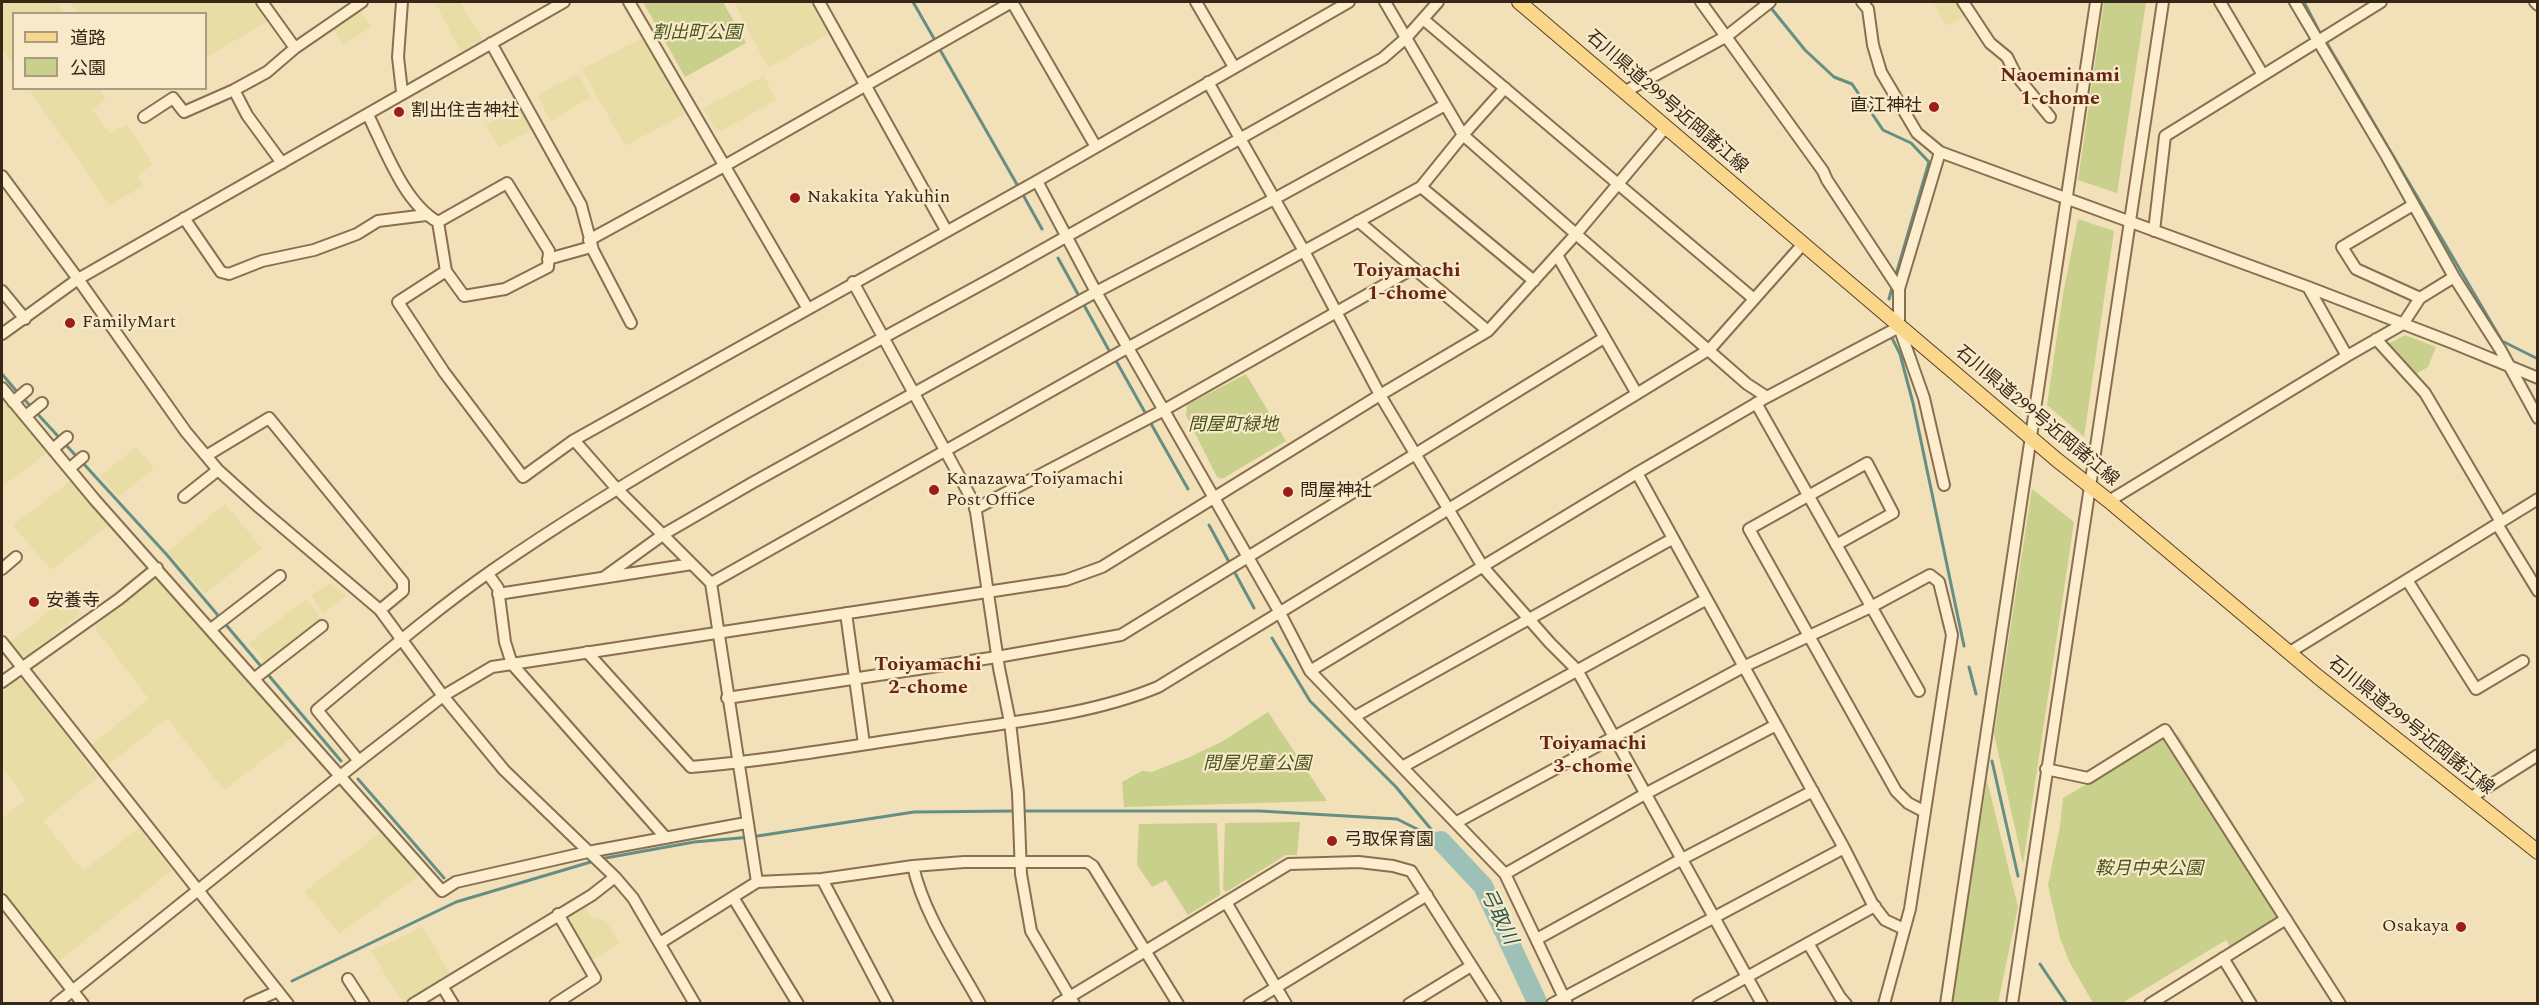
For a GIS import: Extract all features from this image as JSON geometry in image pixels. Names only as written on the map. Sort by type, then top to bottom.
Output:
[{"type":"main road","name":"石川県道299号近岡諸江線","points":[[1519,2],[1626,91],[1665,128],[1899,327],[2290,652],[2538,852]]},
{"type":"street","points":[[262,2],[295,48]]},
{"type":"street","points":[[144,117],[173,98],[184,112],[234,90],[267,72],[295,48],[362,2]]},
{"type":"street","points":[[402,2],[398,57],[402,92]]},
{"type":"street","points":[[2,334],[78,279],[368,115],[402,92],[564,2]]},
{"type":"street","points":[[629,2],[808,309]]},
{"type":"street","points":[[819,2],[946,230]]},
{"type":"street","points":[[548,259],[590,243],[1012,2],[1096,147]]},
{"type":"street","points":[[1197,2],[1234,67]]},
{"type":"street","points":[[446,271],[398,302],[458,390],[523,477],[574,440],[1349,2]]},
{"type":"street","points":[[1385,2],[1462,135],[1710,349],[1747,384],[1767,397]]},
{"type":"street","points":[[359,761],[317,710],[401,639],[488,574],[617,489],[1383,58],[1406,38],[1438,2]]},
{"type":"street","points":[[1701,2],[1823,171],[1898,287]]},
{"type":"street","points":[[1626,91],[1727,36],[1770,2]]},
{"type":"street","points":[[1862,2],[1868,9],[1873,45],[1881,72],[1917,133],[1941,152],[2308,287],[2538,378]]},
{"type":"street","points":[[1963,2],[1990,43],[2007,57],[2016,75],[2050,117]]},
{"type":"street","points":[[1946,1004],[2096,2]]},
{"type":"street","points":[[2012,1004],[2163,2]]},
{"type":"street","points":[[2220,2],[2263,75]]},
{"type":"street","points":[[2295,2],[2322,38],[2413,205],[2454,277],[2512,369],[2538,418]]},
{"type":"street","points":[[2154,231],[2165,136],[2381,2]]},
{"type":"street","points":[[1423,19],[1754,299]]},
{"type":"street","points":[[491,43],[581,205],[590,243],[631,323]]},
{"type":"street","points":[[1208,82],[1304,251],[1380,395],[1415,454],[1483,567],[1577,670],[1716,917],[1762,1004]]},
{"type":"street","points":[[711,583],[947,452],[1129,347],[1421,187],[1462,135],[1505,88]]},
{"type":"street","points":[[234,90],[247,115],[282,163]]},
{"type":"street","points":[[603,578],[664,534],[1092,294],[1274,199],[1445,105]]},
{"type":"street","points":[[368,115],[401,181],[426,215],[438,222]]},
{"type":"street","points":[[56,1004],[442,696],[492,667],[1066,580],[1102,567],[1380,395],[1488,332],[1576,234],[1665,128]]},
{"type":"street","points":[[1941,152],[1898,287],[1899,327],[1924,398],[1944,485]]},
{"type":"street","points":[[2,176],[186,432],[206,456],[218,470],[380,610],[442,696],[504,770],[615,877],[633,898],[695,1004]]},
{"type":"street","points":[[1037,180],[1067,237],[1092,294],[1129,347],[1160,413],[1280,613],[1310,671],[1404,766],[1504,874],[1537,939],[1559,1001],[1844,848]]},
{"type":"street","points":[[507,183],[549,251],[548,267],[505,289],[464,296],[446,271],[438,222],[507,183]]},
{"type":"street","points":[[1421,187],[1534,281]]},
{"type":"street","points":[[2413,205],[2342,247],[2356,269],[2420,298]]},
{"type":"street","points":[[184,218],[220,272],[229,274],[262,261],[314,250],[357,234],[378,221],[426,215]]},
{"type":"street","points":[[1358,221],[1488,332]]},
{"type":"street","points":[[586,651],[691,767],[737,763],[1010,722],[1128,700],[1158,687],[1710,349],[1803,244]]},
{"type":"street","points":[[1557,255],[1636,394]]},
{"type":"street","points":[[975,509],[1160,413],[1414,268]]},
{"type":"street","points":[[2109,501],[2403,324],[2420,298],[2454,277]]},
{"type":"street","points":[[853,282],[947,452],[975,509],[997,657],[1010,722],[1018,793],[1020,861],[1031,931],[1072,1000]]},
{"type":"street","points":[[2308,287],[2347,356]]},
{"type":"street","points":[[2,291],[25,319]]},
{"type":"street","points":[[1310,671],[1636,473],[1756,403],[1899,327]]},
{"type":"street","points":[[727,698],[997,657],[1121,635],[1604,338]]},
{"type":"street","points":[[2376,339],[2425,393],[2538,591]]},
{"type":"street","points":[[2,388],[72,467],[95,500],[157,568],[261,673],[341,775],[442,891],[456,882],[666,838],[747,826]]},
{"type":"street","points":[[15,401],[27,390]]},
{"type":"street","points":[[28,415],[42,403]]},
{"type":"street","points":[[1756,403],[1919,691]]},
{"type":"street","points":[[206,456],[269,418],[403,582],[403,591],[380,610]]},
{"type":"street","points":[[55,447],[67,437]]},
{"type":"street","points":[[574,440],[617,489],[711,583],[757,882]]},
{"type":"street","points":[[72,467],[83,457]]},
{"type":"street","points":[[1836,545],[1893,513],[1867,462],[1749,529],[1896,791],[1908,803],[1925,812]]},
{"type":"street","points":[[184,497],[218,470]]},
{"type":"street","points":[[1636,473],[1875,906],[1885,920],[1904,929]]},
{"type":"street","points":[[2290,652],[2538,499]]},
{"type":"street","points":[[1354,717],[1672,539]]},
{"type":"street","points":[[2,569],[16,557]]},
{"type":"street","points":[[498,594],[692,564]]},
{"type":"street","points":[[2,682],[21,666],[119,599],[157,568]]},
{"type":"street","points":[[488,574],[498,588],[505,642],[512,664],[666,838]]},
{"type":"street","points":[[1457,822],[1743,668],[1871,607],[1930,575],[1939,582],[1952,635],[1910,909],[1884,1004]]},
{"type":"street","points":[[214,627],[280,576]]},
{"type":"street","points":[[2407,580],[2476,689],[2523,661]]},
{"type":"street","points":[[1404,766],[1705,600]]},
{"type":"street","points":[[846,613],[864,744]]},
{"type":"street","points":[[261,673],[321,626]]},
{"type":"street","points":[[2,642],[288,1004]]},
{"type":"street","points":[[1504,874],[1645,794],[1776,724]]},
{"type":"street","points":[[2046,769],[2088,778],[2165,730],[2340,1004]]},
{"type":"street","points":[[2470,798],[2538,755]]},
{"type":"street","points":[[1537,939],[1682,859],[1813,791]]},
{"type":"street","points":[[660,943],[734,899],[757,882],[822,879],[913,866],[964,862],[994,864],[1020,861],[1087,862],[1094,866],[1178,1004]]},
{"type":"street","points":[[1058,1004],[1072,1000],[1144,951],[1289,864],[1323,862],[1359,862],[1411,871],[1496,1004]]},
{"type":"street","points":[[913,866],[916,882],[935,922],[980,1004]]},
{"type":"street","points":[[413,1004],[558,914],[592,896],[615,877]]},
{"type":"street","points":[[822,879],[888,1004]]},
{"type":"street","points":[[1249,1004],[1428,895]]},
{"type":"street","points":[[734,899],[798,1004]]},
{"type":"street","points":[[2,900],[83,1004]]},
{"type":"street","points":[[1226,902],[1286,1004]]},
{"type":"street","points":[[1698,1004],[1875,906]]},
{"type":"street","points":[[555,1004],[595,978],[558,914]]},
{"type":"street","points":[[2150,1004],[2163,1000],[2223,958],[2286,919]]},
{"type":"street","points":[[1808,943],[1846,1004]]},
{"type":"street","points":[[2223,958],[2251,1004]]},
{"type":"street","points":[[1409,1004],[1471,966]]},
{"type":"street","points":[[348,979],[364,1004]]},
{"type":"street","points":[[442,986],[453,1004]]},
{"type":"street","points":[[249,1004],[278,991]]},
{"type":"shaded area","points":[[2,2],[57,2],[64,12],[12,12],[12,64],[2,48]]},
{"type":"shaded area","points":[[70,2],[256,2],[270,20],[207,57],[207,12],[77,12]]},
{"type":"shaded area","points":[[435,2],[460,2],[483,40],[461,52]]},
{"type":"shaded area","points":[[734,2],[810,2],[828,34],[768,68]]},
{"type":"shaded area","points":[[1933,2],[1957,2],[1966,16],[1947,26]]},
{"type":"shaded area","points":[[360,10],[371,27],[344,45],[333,29]]},
{"type":"shaded area","points":[[646,36],[688,112],[625,146],[582,69]]},
{"type":"shaded area","points":[[578,74],[591,97],[551,121],[537,95]]},
{"type":"shaded area","points":[[764,76],[776,100],[721,131],[715,129],[703,108]]},
{"type":"shaded area","points":[[30,90],[100,90],[106,99],[92,110],[110,134],[127,124],[152,164],[137,177],[143,185],[110,206]]},
{"type":"shaded area","points":[[520,108],[531,130],[499,148],[486,125]]},
{"type":"shaded area","points":[[2,398],[48,452],[2,487]]},
{"type":"shaded area","points":[[136,447],[154,468],[119,497],[100,476]]},
{"type":"shaded area","points":[[73,479],[110,524],[51,570],[13,525]]},
{"type":"shaded area","points":[[225,504],[262,548],[205,594],[167,552]]},
{"type":"shaded area","points":[[156,578],[297,734],[224,790],[167,718],[108,765],[91,745],[149,699],[94,627]]},
{"type":"shaded area","points":[[331,583],[346,596],[323,613],[311,595]]},
{"type":"shaded area","points":[[67,597],[80,614],[27,656],[20,655],[10,642]]},
{"type":"shaded area","points":[[306,599],[322,618],[267,664],[249,643]]},
{"type":"shaded area","points":[[17,680],[24,681],[98,777],[43,821],[83,871],[139,828],[172,870],[59,961],[2,889],[2,818],[26,800],[2,767],[2,693]]},
{"type":"shaded area","points":[[380,833],[388,837],[421,874],[339,934],[305,891]]},
{"type":"shaded area","points":[[585,904],[591,917],[606,921],[620,943],[592,960],[567,919],[569,912]]},
{"type":"shaded area","points":[[422,927],[450,973],[403,1003],[371,951]]},
{"type":"green space","name":"割出町公園","points":[[643,2],[723,2],[746,43],[685,77]]},
{"type":"green space","points":[[2104,2],[2146,2],[2117,193],[2078,180]]},
{"type":"green space","points":[[2078,219],[2114,231],[2084,437],[2047,405],[2063,294]]},
{"type":"green space","points":[[2405,335],[2436,347],[2428,367],[2414,375],[2390,351],[2390,343]]},
{"type":"green space","name":"問屋町緑地","points":[[1246,374],[1286,441],[1222,479],[1217,477],[1186,415],[1187,405]]},
{"type":"green space","points":[[2032,489],[2074,522],[2023,864],[1994,734]]},
{"type":"green space","name":"問屋児童公園","points":[[1268,712],[1327,801],[1124,807],[1122,782],[1142,771],[1152,772],[1190,757],[1223,741]]},
{"type":"green space","name":"鞍月中央公園","points":[[2173,733],[2178,735],[2289,912],[2231,948],[2226,940],[2122,1003],[2093,1003],[2069,961],[2060,938],[2048,885],[2060,826],[2063,798]]},
{"type":"green space","points":[[1987,780],[2018,907],[1998,1003],[1952,1003]]},
{"type":"green space","points":[[1300,822],[1297,855],[1286,855],[1226,892],[1223,889],[1225,823]]},
{"type":"green space","points":[[1217,823],[1220,895],[1188,915],[1166,880],[1152,887],[1137,865],[1139,824]]},
{"type":"waterway","points":[[913,2],[936,42]]},
{"type":"waterway","points":[[2304,2],[2321,35]]},
{"type":"waterway","points":[[1771,8],[1805,50],[1834,77],[1852,84],[1883,130],[1911,143],[1929,162],[1895,278]]},
{"type":"waterway","points":[[2325,40],[2502,341],[2538,359]]},
{"type":"waterway","points":[[939,48],[1019,188]]},
{"type":"waterway","points":[[1022,193],[1042,229]]},
{"type":"waterway","points":[[1058,258],[1111,354]]},
{"type":"waterway","points":[[1889,299],[1893,284]]},
{"type":"waterway","points":[[1892,338],[1900,354],[1913,403],[1964,646]]},
{"type":"waterway","points":[[1115,359],[1147,416]]},
{"type":"waterway","points":[[2,374],[18,393]]},
{"type":"waterway","points":[[23,398],[77,457]]},
{"type":"waterway","points":[[1150,422],[1188,489]]},
{"type":"waterway","points":[[82,462],[167,555],[341,761]]},
{"type":"waterway","points":[[1209,525],[1254,608]]},
{"type":"waterway","points":[[1272,638],[1310,701],[1396,787],[1440,840]]},
{"type":"waterway","points":[[1969,667],[1976,694]]},
{"type":"waterway","points":[[1992,761],[2018,876]]},
{"type":"waterway","points":[[358,779],[444,878]]},
{"type":"waterway","points":[[600,859],[694,842],[751,837],[914,812],[1016,811]]},
{"type":"waterway","points":[[1022,811],[1260,811],[1397,819],[1441,841]]},
{"type":"waterway","name":"弓取川","points":[[1441,841],[1483,886],[1538,1004]]},
{"type":"waterway","points":[[292,981],[456,902],[594,861]]},
{"type":"waterway","points":[[2040,964],[2067,1004]]},
{"type":"place","name":"直江神社","points":[[1934,107]]},
{"type":"place","name":"割出住吉神社","points":[[399,112]]},
{"type":"place","name":"Nakakita Yakuhin","points":[[795,198]]},
{"type":"place","name":"FamilyMart","points":[[70,323]]},
{"type":"place","name":"Kanazawa Toiyamachi Post Office","points":[[934,490]]},
{"type":"place","name":"問屋神社","points":[[1288,492]]},
{"type":"place","name":"安養寺","points":[[34,602]]},
{"type":"place","name":"弓取保育園","points":[[1332,841]]},
{"type":"place","name":"Osakaya","points":[[2461,927]]},
{"type":"district","name":"Naoeminami 1-chome","points":[[2060,88]]},
{"type":"district","name":"Toiyamachi 1-chome","points":[[1407,284]]},
{"type":"district","name":"Toiyamachi 2-chome","points":[[928,678]]},
{"type":"district","name":"Toiyamachi 3-chome","points":[[1593,756]]}]
